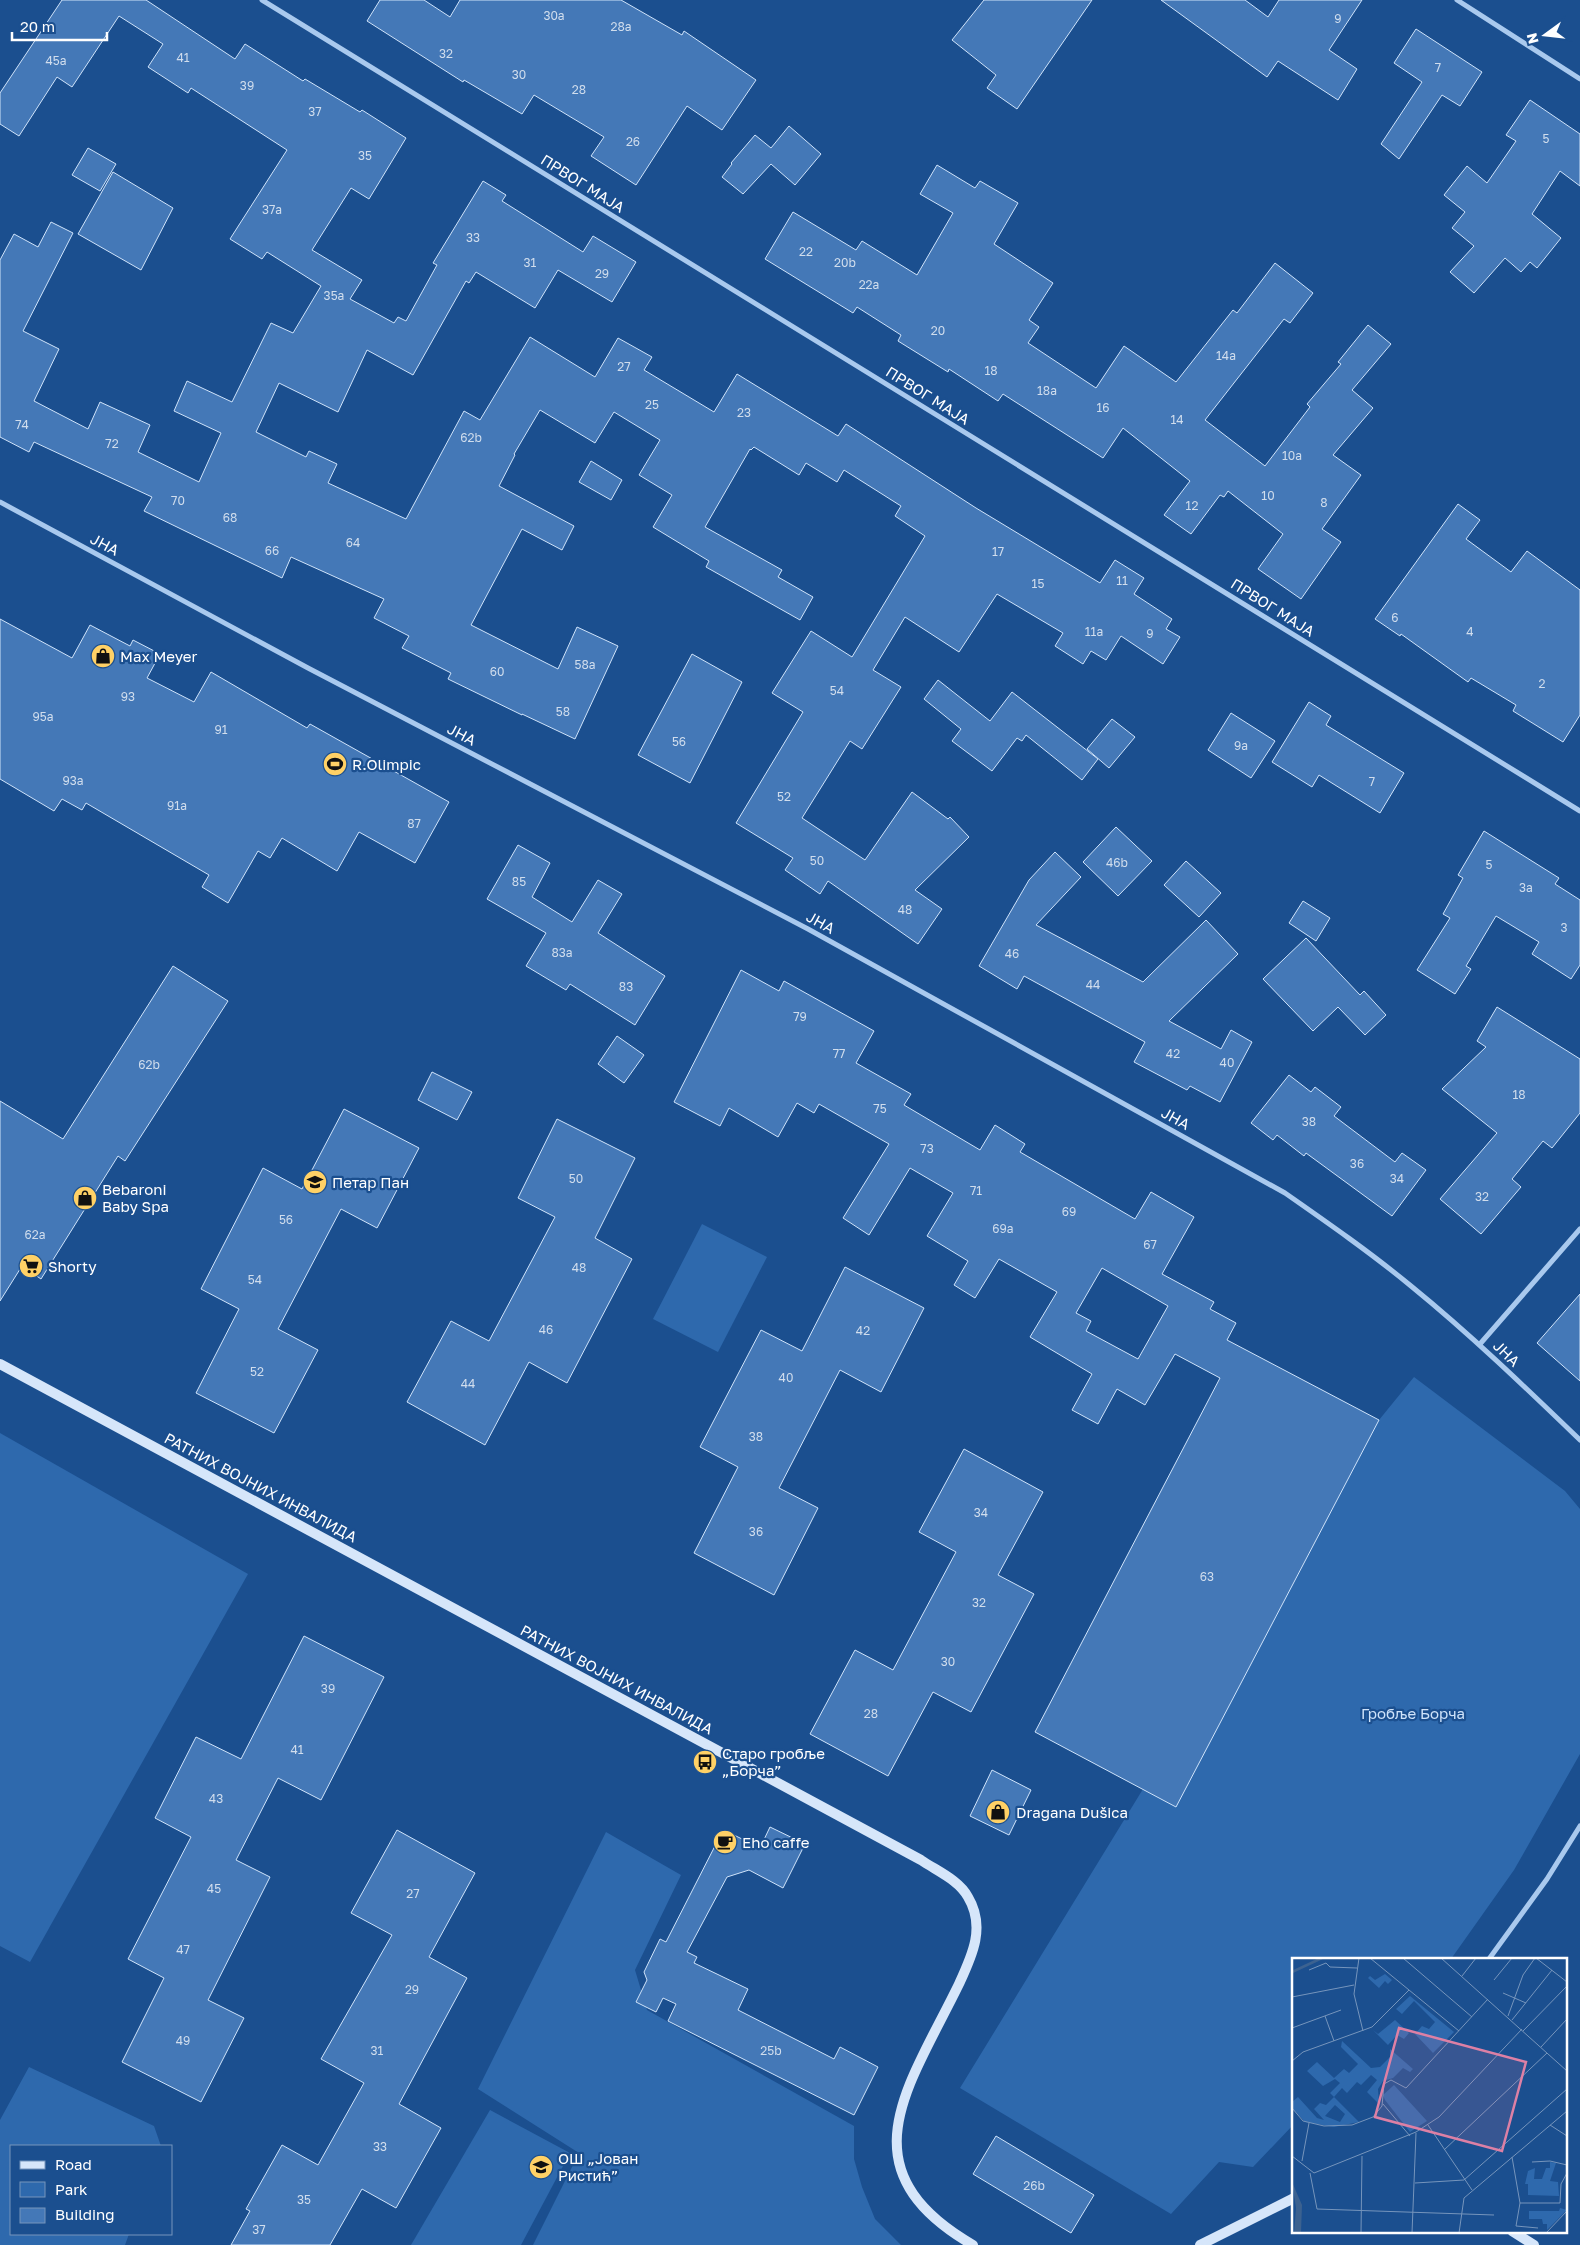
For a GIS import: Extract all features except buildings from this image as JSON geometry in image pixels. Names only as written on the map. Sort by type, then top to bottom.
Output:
[{"type":"street","name":"ПРВОГ МАЈА","points":[[262,0],[1580,811]]},
{"type":"street","points":[[1457,0],[1580,79]]},
{"type":"street","name":"ЈНА","points":[[0,502],[308,668],[808,929],[1286,1193],[1348,1237],[1411,1286],[1480,1344],[1580,1440]]},
{"type":"street","points":[[1480,1344],[1580,1229]]},
{"type":"street","name":"РАТНИХ ВОЈНИХ ИНВАЛИДА","points":[[0,1364],[921,1860],[960,1887],[969,1898],[976,1921],[974,1952],[910,2084],[897,2122],[895,2148],[905,2183],[917,2200],[933,2217],[973,2245]]},
{"type":"street","points":[[1490,1958],[1546,1879],[1580,1826]]},
{"type":"street","points":[[1200,2245],[1292,2199]]},
{"type":"street","points":[[1514,2232],[1534,2245]]},
{"type":"green space","points":[[702,1224],[767,1257],[718,1352],[653,1319]]},
{"type":"green space","name":"Гробље Борча","points":[[1414,1377],[1565,1491],[1580,1509],[1580,1754],[1514,1870],[1452,1958],[1292,1958],[1292,2126],[1253,2167],[1219,2162],[1171,2214],[960,2088],[1143,1789],[1176,1806],[1379,1420]]},
{"type":"green space","points":[[0,1433],[248,1574],[30,1962],[0,1946]]},
{"type":"green space","points":[[606,1832],[681,1875],[635,1970],[647,2010],[854,2126],[854,2159],[862,2187],[875,2219],[901,2245],[533,2245],[579,2153],[478,2089]]},
{"type":"green space","points":[[29,2067],[154,2126],[161,2145],[10,2145],[10,2235],[129,2235],[125,2245],[0,2245],[0,2120]]},
{"type":"green space","points":[[490,2110],[570,2153],[521,2245],[411,2245]]},
{"type":"place","name":"Max Meyer","points":[[103,656]]},
{"type":"place","name":"R.Olimpic","points":[[335,764]]},
{"type":"place","name":"Петар Пан","points":[[315,1182]]},
{"type":"place","name":"Bebaroni Baby Spa","points":[[85,1198]]},
{"type":"place","name":"Shorty","points":[[31,1266]]},
{"type":"place","name":"Старо гробље „Борча”","points":[[705,1762]]},
{"type":"place","name":"Dragana Dušica","points":[[998,1812]]},
{"type":"place","name":"Eho caffe","points":[[725,1842]]},
{"type":"place","name":"ОШ „Јован Ристић”","points":[[541,2167]]}]
